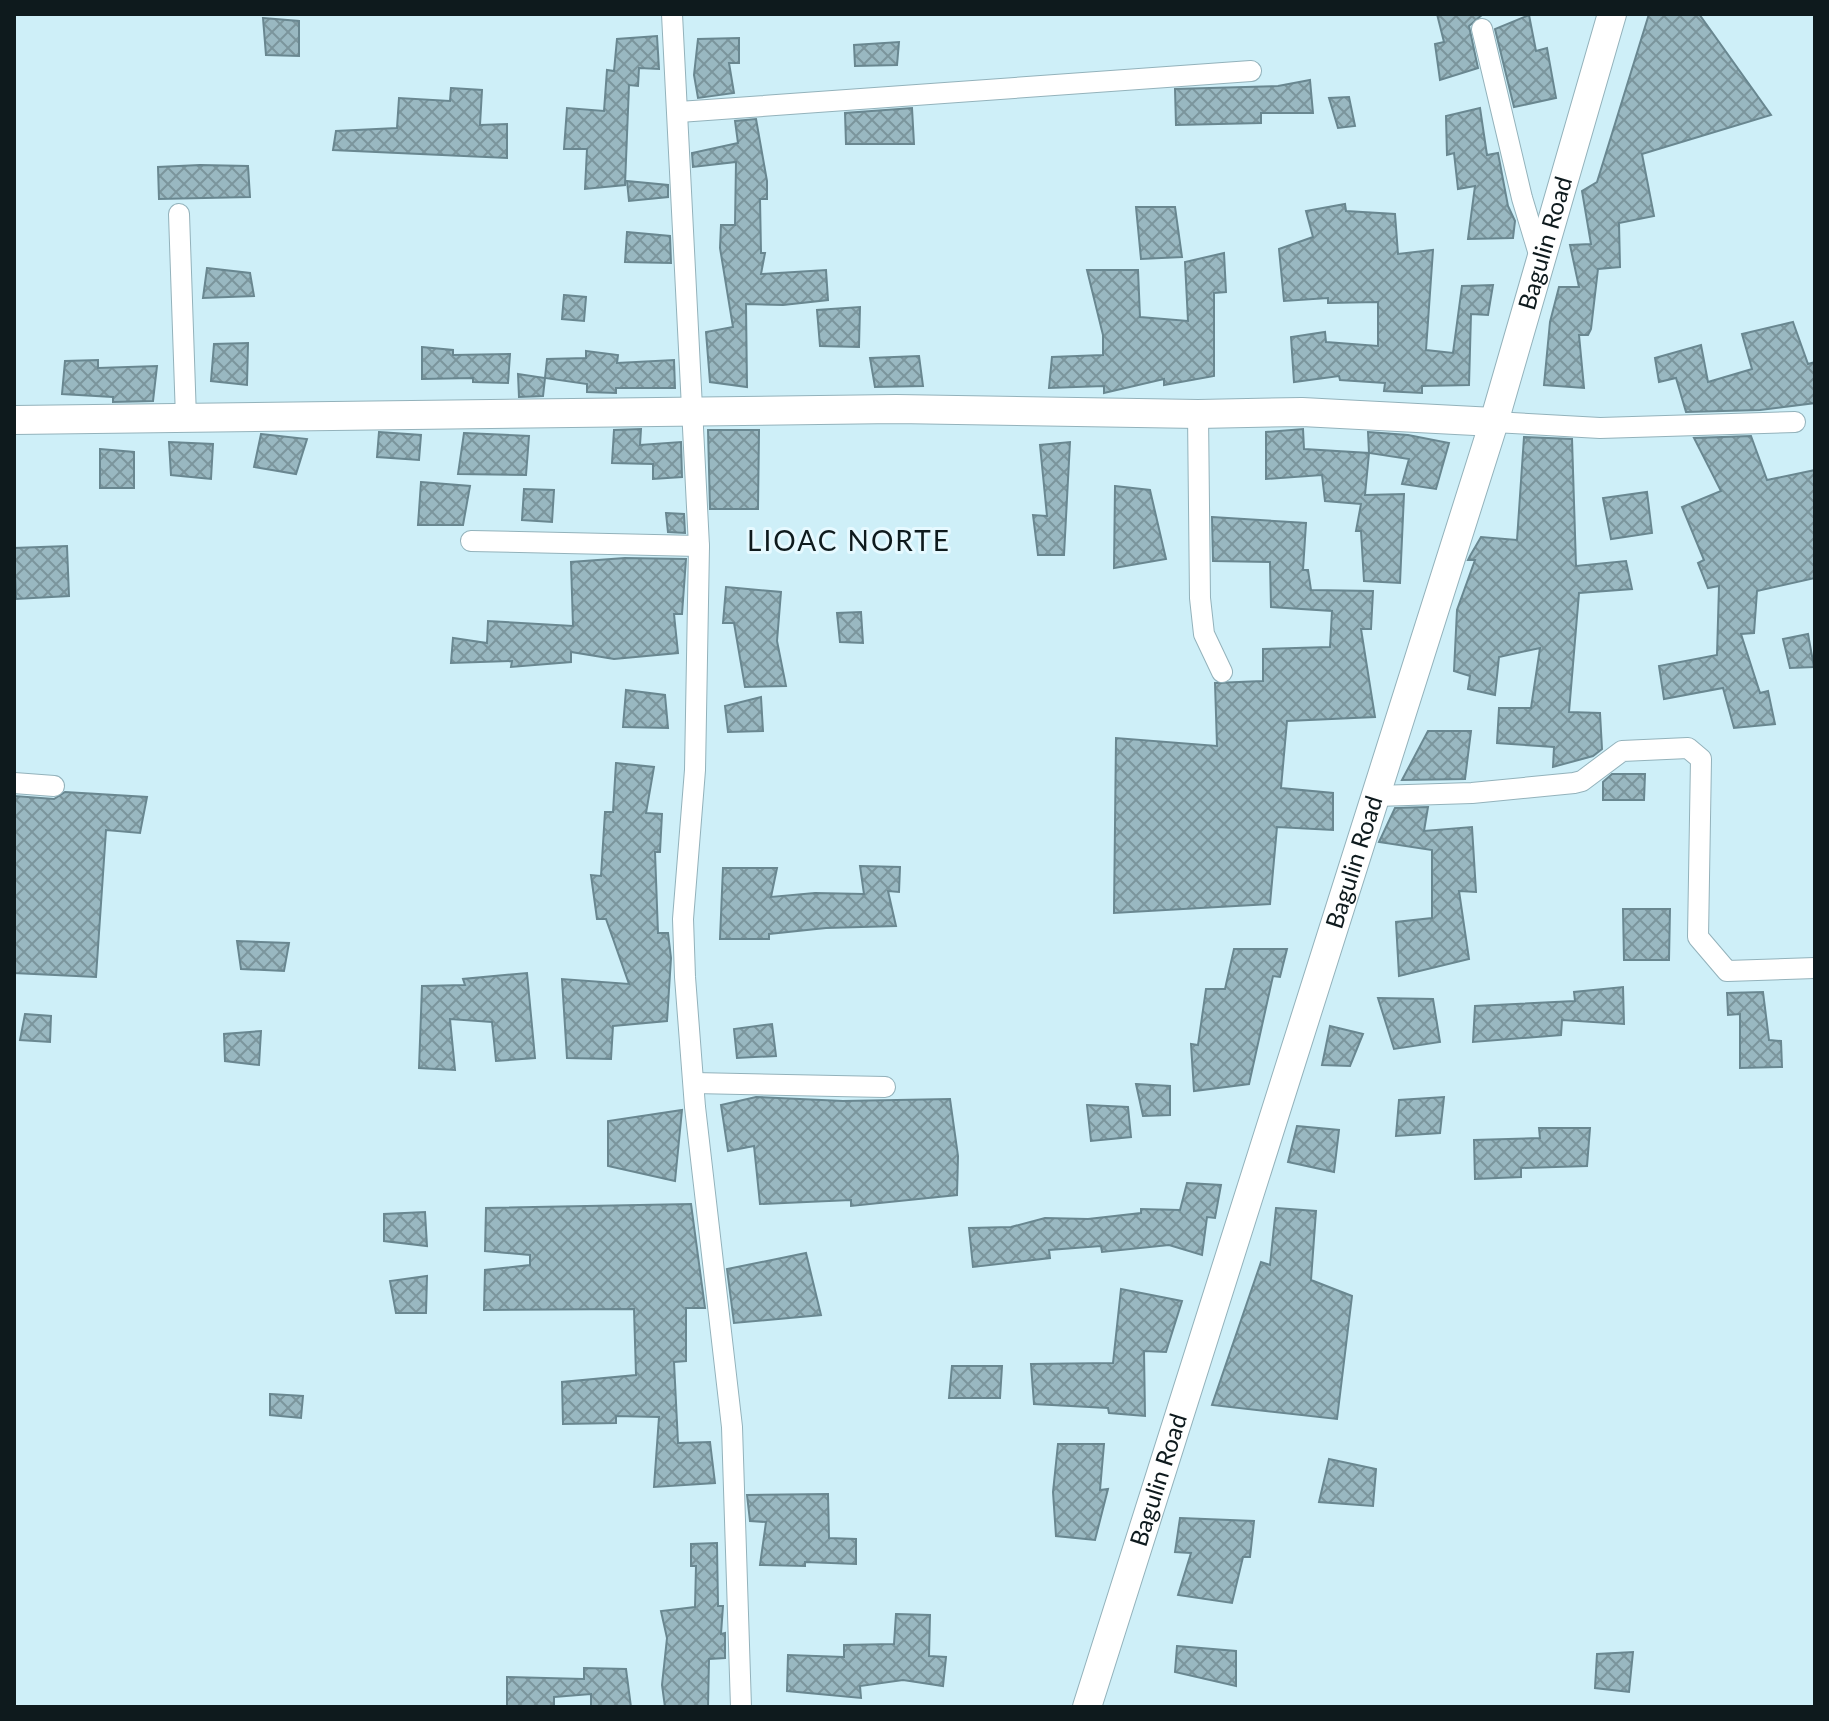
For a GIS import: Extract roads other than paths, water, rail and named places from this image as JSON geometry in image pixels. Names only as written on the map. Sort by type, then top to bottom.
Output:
[{"type":"main road","name":"Bagulin Road","points":[[1087,1707],[1494,422],[1612,14]]},
{"type":"main road","points":[[14,420],[896,409],[1198,414],[1302,412],[1494,422]]},
{"type":"street","points":[[672,14],[699,546],[695,770],[683,919],[694,1083],[732,1427],[741,1707]]},
{"type":"street","points":[[1482,29],[1522,198],[1541,261]]},
{"type":"street","points":[[679,112],[1251,71]]},
{"type":"street","points":[[179,214],[186,418]]},
{"type":"street","points":[[1198,414],[1202,622],[1212,656],[1222,672]]},
{"type":"street","points":[[1494,422],[1600,428],[1795,422]]},
{"type":"street","points":[[471,541],[699,546]]},
{"type":"street","points":[[1376,796],[1472,793],[1574,783],[1582,781],[1622,751],[1688,748],[1701,759],[1696,902],[1697,931],[1702,943],[1727,971],[1815,968]]},
{"type":"street","points":[[14,783],[54,786]]},
{"type":"street","points":[[694,1083],[885,1087]]},
{"type":"district","name":"LIOAC NORTE","points":[[849,541]]}]
